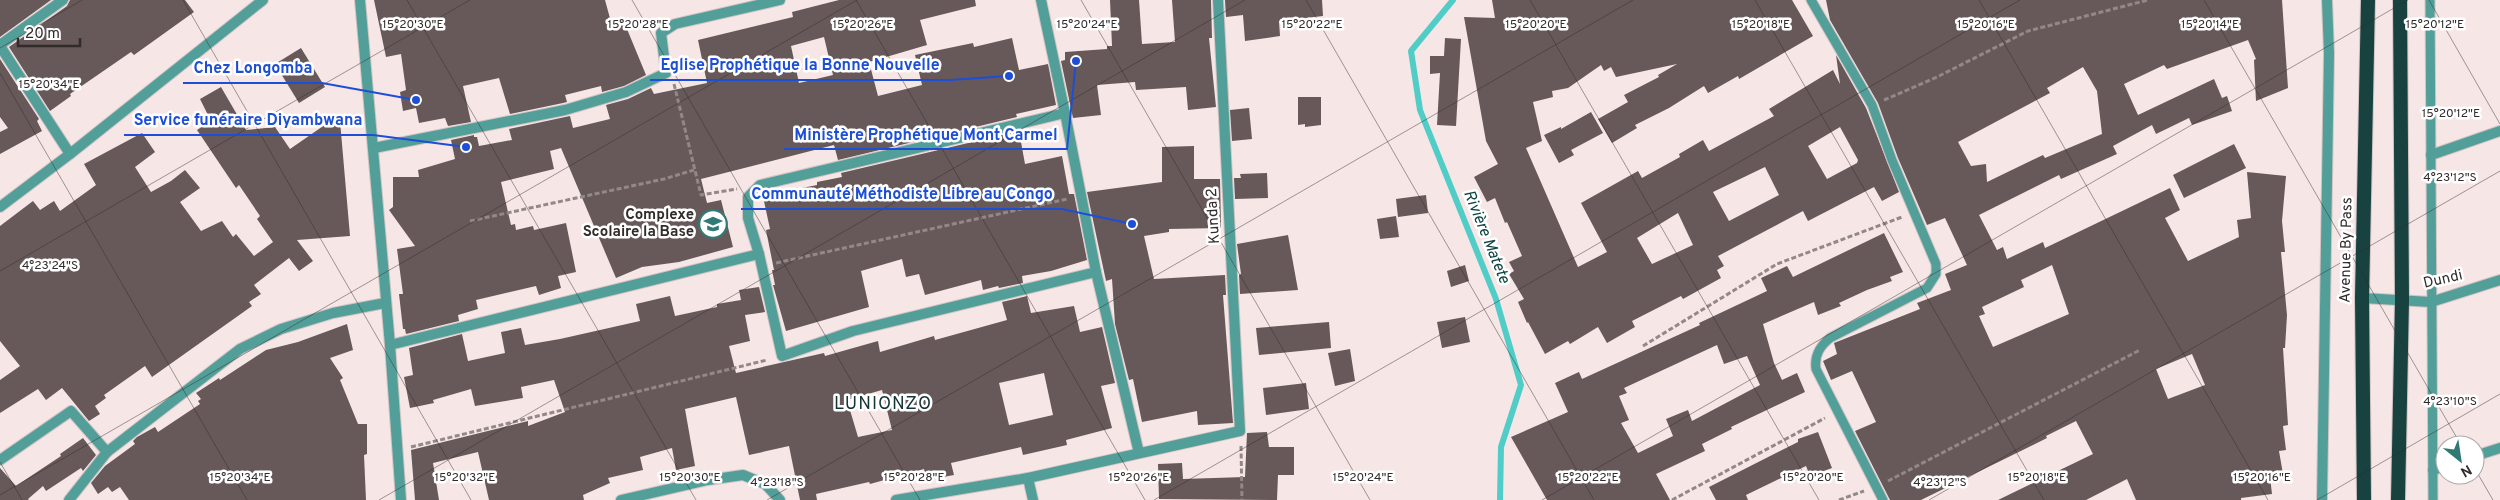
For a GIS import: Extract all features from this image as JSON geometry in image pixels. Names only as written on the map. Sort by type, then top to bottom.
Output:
[{"type":"highway","name":"Avenue By Pass","points":[[2364,500],[2362,298],[2368,0]]},
{"type":"highway","points":[[2398,500],[2402,300],[2400,0]]},
{"type":"street","points":[[64,0],[0,46],[70,154]]},
{"type":"street","points":[[0,207],[70,154],[263,0]]},
{"type":"street","points":[[360,0],[399,450],[401,500]]},
{"type":"street","points":[[374,148],[565,110],[626,92],[666,73],[661,33],[675,24],[780,0]]},
{"type":"street","points":[[1040,0],[1065,113],[1096,272],[1138,452]]},
{"type":"street","name":"Kunda 2","points":[[1218,0],[1240,431]]},
{"type":"street","points":[[2322,500],[2328,53],[2327,0]]},
{"type":"street","points":[[1065,113],[760,185],[748,197],[748,218],[759,254],[782,356],[853,331],[1096,272]]},
{"type":"street","points":[[2431,155],[2500,131]]},
{"type":"street","points":[[390,344],[759,254]]},
{"type":"street","name":"Dundi","points":[[2362,298],[2431,302],[2500,280]]},
{"type":"street","points":[[68,500],[107,452],[240,349],[290,326],[333,312],[385,303]]},
{"type":"street","points":[[0,460],[70,411],[107,452]]},
{"type":"street","points":[[896,500],[1028,478],[1138,452],[1240,431]]},
{"type":"street","points":[[2485,453],[2500,448]]},
{"type":"street","points":[[621,500],[708,480],[743,475],[765,484],[780,500]]},
{"type":"street","points":[[1028,478],[1033,500]]},
{"type":"lane","points":[[1810,0],[1872,105],[1892,160],[1932,251],[1936,274],[1927,288],[1830,338],[1822,345],[1815,361],[1816,368],[1837,412],[1883,500]]},
{"type":"lane","points":[[2430,0],[2433,500]]},
{"type":"path","points":[[1872,105],[1937,76],[2028,31],[2148,0]]},
{"type":"path","points":[[666,73],[673,76],[701,195],[735,188],[752,193]]},
{"type":"path","points":[[470,221],[664,179],[694,170]]},
{"type":"path","points":[[762,267],[837,248],[1080,196]]},
{"type":"path","points":[[1643,346],[1777,264],[1915,213]]},
{"type":"path","points":[[1838,500],[1876,487],[2140,350]]},
{"type":"path","points":[[399,450],[782,356]]},
{"type":"path","points":[[1672,500],[1837,412]]},
{"type":"path","points":[[1240,431],[1242,500]]},
{"type":"building","points":[[0,0],[51,0],[0,37]]},
{"type":"building","points":[[70,0],[185,0],[194,12],[134,55],[131,52],[70,94],[71,96],[50,111],[9,47],[67,6]]},
{"type":"building","points":[[374,0],[605,0],[611,22],[622,17],[646,75],[624,86],[602,92],[601,86],[565,95],[567,102],[510,114],[499,78],[463,86],[471,122],[448,126],[445,118],[419,123],[416,108],[403,111],[400,92],[406,90],[401,54],[386,57]]},
{"type":"building","points":[[839,0],[975,0],[976,6],[920,20],[927,45],[869,62],[878,96],[922,85],[915,55],[973,43],[974,47],[1012,38],[1019,70],[1048,64],[1056,105],[1016,114],[1017,117],[838,160],[834,145],[701,179],[707,203],[721,200],[733,247],[679,262],[642,267],[616,278],[561,148],[550,151],[554,169],[501,182],[511,225],[515,224],[516,230],[533,226],[534,230],[566,223],[576,272],[558,276],[561,288],[539,295],[536,286],[476,300],[478,309],[458,315],[459,321],[406,334],[405,329],[403,329],[399,294],[403,294],[397,249],[415,246],[389,210],[393,207],[393,177],[419,177],[418,170],[455,159],[451,140],[474,135],[474,137],[477,137],[479,146],[512,140],[509,129],[570,116],[573,128],[610,119],[606,105],[628,99],[651,88],[654,94],[707,83],[698,40],[793,17],[792,12]],"holes":[[[824,37],[833,75],[799,83],[791,46]]]},
{"type":"building","points":[[1110,0],[1139,0],[1142,44],[1175,42],[1172,0],[1211,0],[1212,38],[1209,38],[1216,107],[1188,110],[1186,87],[1136,90],[1135,82],[1097,85],[1101,115],[1073,118],[1061,61],[1065,60],[1065,52],[1107,49],[1107,46],[1112,46]]},
{"type":"building","points":[[1225,0],[1322,0],[1323,16],[1279,21],[1280,36],[1245,41],[1243,15],[1226,17]]},
{"type":"building","points":[[1492,0],[1792,0],[1813,36],[1739,79],[1738,76],[1708,93],[1704,86],[1669,108],[1635,125],[1637,128],[1612,143],[1598,119],[1628,102],[1624,95],[1659,77],[1658,75],[1677,64],[1616,77],[1611,67],[1604,71],[1601,65],[1568,88],[1552,91],[1553,97],[1533,102],[1542,141],[1526,148],[1578,267],[1607,252],[1581,203],[1638,171],[1642,178],[1680,157],[1679,154],[1703,140],[1709,151],[1774,116],[1769,109],[1833,70],[1840,84],[1836,55],[1866,108],[1899,192],[1882,201],[1874,187],[1808,221],[1803,211],[1718,256],[1724,266],[1717,270],[1721,278],[1683,299],[1681,296],[1632,321],[1635,327],[1607,343],[1598,327],[1570,344],[1568,341],[1545,354],[1527,323],[1518,302],[1524,299],[1509,274],[1514,271],[1509,262],[1522,256],[1495,198],[1487,202],[1474,177],[1498,164],[1486,141],[1464,17],[1495,18]],"holes":[[[1840,127],[1858,160],[1857,163],[1827,179],[1808,146]],[[1765,167],[1779,195],[1729,221],[1713,192]],[[1678,213],[1693,245],[1652,264],[1637,238]]]},
{"type":"building","points":[[1826,0],[2282,0],[2288,88],[2256,101],[2254,60],[2256,59],[2248,40],[2167,69],[2164,65],[2124,84],[2138,115],[2214,79],[2222,98],[2227,96],[2232,111],[2192,125],[2189,118],[2156,134],[2152,125],[2113,146],[2117,154],[2061,179],[2059,175],[1979,215],[1997,250],[2003,247],[2007,259],[2043,242],[2045,248],[2170,188],[2180,210],[2165,218],[2188,261],[2239,237],[2237,220],[2251,218],[2247,172],[2286,176],[2282,221],[2285,252],[2281,252],[2287,315],[2285,348],[2283,348],[2288,425],[2283,426],[2286,450],[2279,451],[2283,474],[2270,477],[2272,494],[2241,498],[2241,500],[2136,500],[2127,479],[2086,500],[1998,500],[2093,454],[2076,421],[2046,436],[2047,438],[1921,500],[1890,500],[1855,431],[1876,422],[1852,371],[1831,380],[1823,361],[1837,354],[1834,343],[1920,309],[1917,303],[1951,290],[1945,274],[1967,265],[1945,218],[1927,225],[1898,158],[1878,103],[1830,20]],"holes":[[[2083,67],[2097,91],[2102,134],[2045,158],[2043,155],[1987,182],[1986,164],[1971,166],[1958,142],[2050,93],[2047,88]],[[2052,265],[2069,314],[1993,347],[1979,316],[1985,314],[1982,307],[2024,287],[2021,280]],[[2192,354],[2205,385],[2168,399],[2156,369]]]},
{"type":"building","points":[[1445,38],[1461,39],[1456,126],[1437,125],[1440,73],[1430,74],[1430,56],[1444,56]]},
{"type":"building","points":[[301,48],[325,87],[299,103],[275,64]]},
{"type":"building","points":[[0,59],[39,119],[37,121],[42,131],[0,154],[0,132],[8,128],[0,117]]},
{"type":"building","points":[[221,87],[246,130],[275,127],[290,149],[329,122],[340,121],[350,236],[297,240],[313,261],[299,271],[289,258],[254,285],[261,294],[249,302],[252,306],[152,377],[145,366],[104,395],[106,398],[95,406],[100,414],[89,421],[62,388],[46,400],[38,389],[0,413],[0,380],[20,366],[0,341],[0,226],[33,201],[40,210],[54,201],[60,211],[96,185],[84,164],[142,133],[155,152],[135,167],[151,192],[171,181],[185,170],[200,188],[180,202],[201,231],[222,221],[233,237],[236,234],[254,256],[273,242],[257,219],[260,216],[239,185],[236,188],[197,130],[211,121],[200,99]]},
{"type":"building","points":[[1298,97],[1321,97],[1321,125],[1305,127],[1305,124],[1298,125]]},
{"type":"building","points":[[1249,108],[1252,139],[1232,141],[1230,110]]},
{"type":"building","points":[[1591,112],[1603,133],[1571,150],[1574,155],[1559,163],[1544,135],[1561,127],[1561,129]]},
{"type":"building","points":[[1019,131],[1025,164],[1062,156],[1069,194],[1074,194],[1087,260],[1051,271],[1022,276],[1023,283],[983,290],[981,280],[925,295],[919,274],[906,277],[902,259],[861,271],[869,307],[786,331],[773,285],[775,285],[772,270],[774,270],[766,230],[770,229],[762,192],[777,190],[778,193],[817,185],[817,182],[842,177],[841,173]]},
{"type":"building","points":[[2234,144],[2246,168],[2184,198],[2173,175]]},
{"type":"building","points":[[1194,146],[1194,179],[1220,179],[1221,228],[1169,229],[1169,232],[1144,236],[1154,279],[1225,275],[1226,295],[1223,295],[1233,423],[1198,425],[1197,411],[1142,422],[1133,379],[1129,380],[1115,324],[1112,279],[1106,281],[1087,192],[1162,182],[1162,147]]},
{"type":"building","points":[[1267,173],[1268,198],[1235,199],[1234,178],[1241,178],[1240,174]]},
{"type":"building","points":[[1426,195],[1428,213],[1398,217],[1396,199]]},
{"type":"building","points":[[1396,216],[1399,237],[1380,239],[1377,219]]},
{"type":"building","points":[[1884,233],[1903,272],[1890,277],[1892,281],[1867,290],[1839,303],[1841,306],[1818,315],[1814,302],[1763,324],[1774,363],[1782,380],[1797,373],[1805,392],[1731,427],[1732,429],[1702,444],[1705,451],[1656,474],[1670,500],[1547,500],[1511,437],[1568,412],[1555,383],[1579,372],[1582,379],[1700,325],[1699,323],[1767,291],[1761,278],[1787,266],[1793,277]],"holes":[[[1717,345],[1724,364],[1747,356],[1760,385],[1692,421],[1688,410],[1666,419],[1673,436],[1638,453],[1621,423],[1629,420],[1619,396],[1627,393],[1624,388]]]},
{"type":"building","points":[[1288,235],[1298,290],[1240,294],[1239,275],[1241,274],[1237,244]]},
{"type":"building","points":[[1465,265],[1469,281],[1451,287],[1447,271]]},
{"type":"building","points":[[759,287],[765,312],[745,315],[750,341],[729,346],[736,373],[824,353],[825,356],[878,341],[880,352],[934,336],[935,340],[1007,320],[1002,302],[1027,296],[1031,313],[1074,306],[1080,332],[1102,327],[1115,383],[1101,386],[1112,428],[1066,440],[1067,445],[1023,455],[1021,447],[951,463],[954,475],[926,480],[924,469],[870,484],[869,482],[816,494],[817,500],[800,500],[789,446],[749,455],[736,397],[685,409],[695,466],[676,470],[672,448],[640,457],[643,470],[608,478],[610,483],[583,495],[584,500],[489,500],[478,452],[433,463],[439,500],[415,500],[411,450],[528,421],[528,426],[565,412],[554,380],[521,387],[523,398],[475,406],[471,389],[433,400],[434,403],[410,408],[404,377],[413,375],[409,348],[462,334],[468,361],[505,353],[501,332],[521,328],[525,345],[560,339],[640,321],[636,304],[670,296],[675,316],[717,307],[717,304],[741,300],[739,290]],"holes":[[[1044,373],[1053,415],[1009,425],[999,383]],[[882,390],[892,430],[858,437],[847,400]]]},
{"type":"building","points":[[1465,317],[1470,342],[1442,348],[1437,322]]},
{"type":"building","points":[[1329,322],[1331,348],[1259,355],[1256,328]]},
{"type":"building","points":[[347,324],[353,350],[330,358],[343,378],[340,380],[358,424],[367,424],[367,454],[364,455],[366,500],[129,500],[120,487],[112,492],[108,487],[98,494],[91,483],[105,466],[135,444],[133,441],[137,437],[155,427],[158,432],[200,404],[198,401],[201,399],[196,393],[266,350],[298,342]]},
{"type":"building","points":[[1350,349],[1355,381],[1335,386],[1328,353]]},
{"type":"building","points":[[1306,383],[1309,409],[1266,415],[1263,388]]},
{"type":"building","points":[[1267,432],[1269,447],[1294,447],[1294,475],[1278,475],[1277,500],[1159,499],[1158,464],[1182,463],[1183,479],[1245,477],[1247,433]]},
{"type":"building","points":[[1818,432],[1832,468],[1810,476],[1806,466],[1746,495],[1748,500],[1716,500],[1709,487],[1798,442],[1798,439]]},
{"type":"building","points":[[83,438],[96,455],[83,471],[81,468],[46,491],[43,486],[29,500],[0,500],[0,468],[16,486],[61,456],[60,454]]},
{"type":"waterway","name":"Rivière Matete","points":[[1453,0],[1411,51],[1420,110],[1496,299],[1521,385],[1501,447],[1500,500]]},
{"type":"place","name":"Ministère Prophétique Mont Carmel","points":[[1076,61]]},
{"type":"place","name":"Eglise Prophétique la Bonne Nouvelle","points":[[1009,76]]},
{"type":"place","name":"Chez Longomba","points":[[416,100]]},
{"type":"place","name":"Service funéraire Diyambwana","points":[[466,147]]},
{"type":"place","name":"Complexe Scolaire la Base","points":[[713,224]]},
{"type":"place","name":"Communauté Méthodiste Libre au Congo","points":[[1132,224]]},
{"type":"district","name":"LUNIONZO","points":[[883,404]]}]
